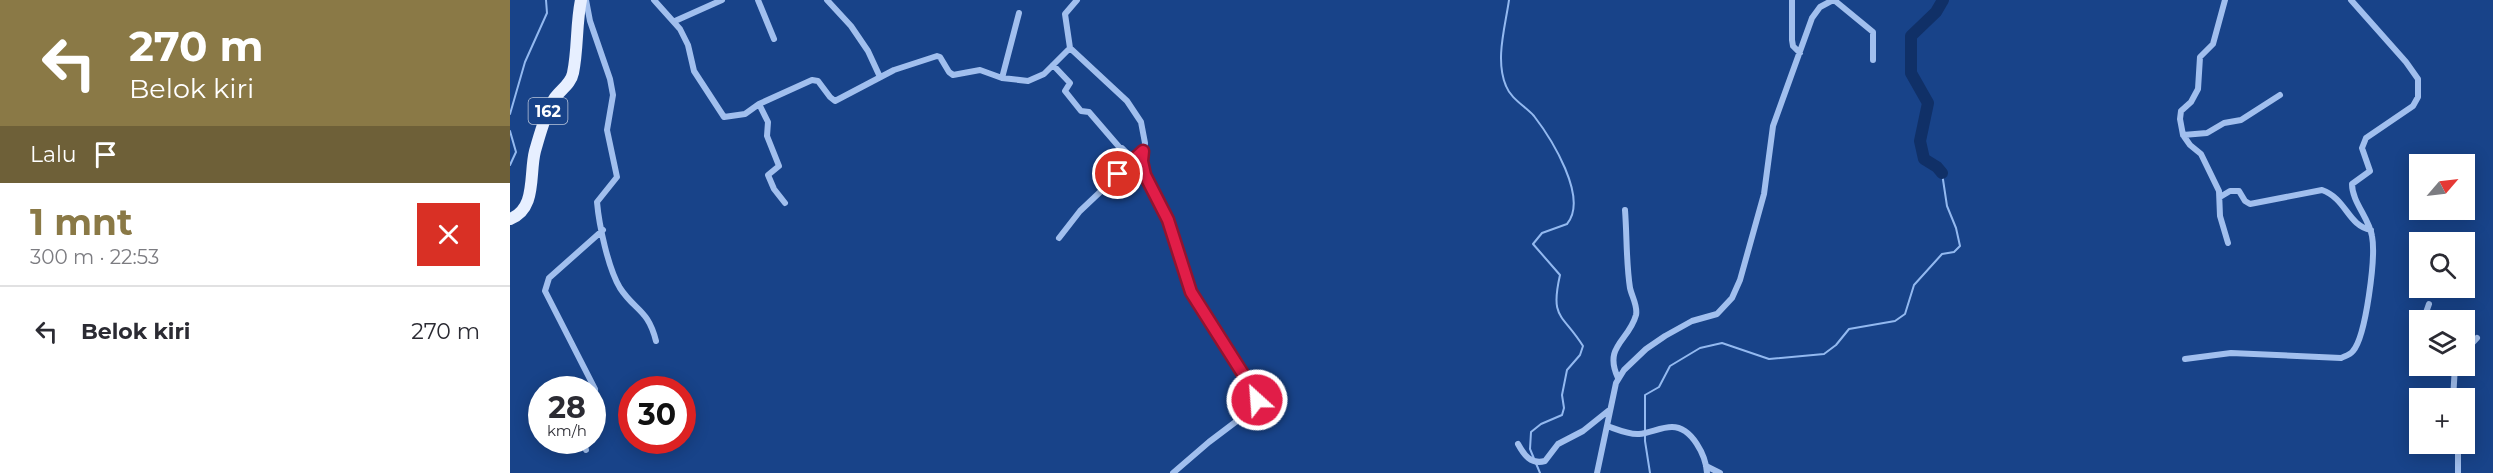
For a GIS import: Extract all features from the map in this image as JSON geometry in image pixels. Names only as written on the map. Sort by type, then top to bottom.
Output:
[{"type":"main road","name":"162","points":[[510,219],[522,214],[527,207],[532,162],[545,121],[555,98],[572,77],[576,24],[581,0]]},
{"type":"street","points":[[586,0],[590,21],[602,53],[613,95],[607,130],[617,177],[597,202],[608,260],[618,285],[626,296],[644,312],[650,322],[656,341]]},
{"type":"street","points":[[654,0],[675,21],[688,45],[694,71],[724,117],[745,114],[759,104],[812,80],[818,81],[830,98],[835,100],[880,76],[937,56],[940,57],[948,72],[953,75],[980,70],[1002,78],[1028,81],[1038,78],[1070,48]]},
{"type":"street","points":[[675,21],[722,0]]},
{"type":"street","points":[[758,0],[774,39]]},
{"type":"street","points":[[827,0],[851,26],[868,51],[880,76]]},
{"type":"street","points":[[1077,0],[1065,14],[1070,48],[1133,108],[1142,126],[1145,143],[1142,161],[1145,175],[1168,220],[1191,292],[1250,385],[1257,400],[1251,412],[1209,442],[1173,473]]},
{"type":"street","points":[[1792,0],[1792,40],[1793,46],[1800,53]]},
{"type":"street","points":[[1597,473],[1618,378],[1646,349],[1686,324],[1717,314],[1732,298],[1740,280],[1764,194],[1773,126],[1812,18],[1820,7],[1833,0],[1873,32],[1873,60]]},
{"type":"street","points":[[2225,0],[2213,44],[2200,57],[2198,89],[2191,102],[2181,111],[2180,119],[2183,135],[2190,146],[2201,154],[2220,197],[2220,216],[2228,243]]},
{"type":"street","points":[[2185,359],[2231,352],[2322,358],[2348,355],[2355,349],[2372,277],[2374,254],[2371,230],[2352,187],[2353,183],[2370,171],[2362,151],[2366,138],[2376,129],[2413,106],[2418,97],[2418,79],[2406,62],[2351,0]]},
{"type":"street","points":[[1002,78],[1019,13]]},
{"type":"street","points":[[1053,65],[1070,83],[1065,91],[1081,111],[1089,112],[1120,148],[1134,160]]},
{"type":"street","points":[[2183,135],[2207,133],[2224,123],[2241,120],[2280,95]]},
{"type":"street","points":[[759,104],[768,122],[767,136],[778,166],[769,174],[769,177],[785,203]]},
{"type":"street","points":[[1059,238],[1080,212],[1143,151]]},
{"type":"street","points":[[2220,197],[2230,191],[2239,191],[2245,201],[2250,204],[2313,190],[2324,190],[2343,204],[2358,226],[2371,230]]},
{"type":"street","points":[[1618,378],[1614,370],[1614,356],[1618,342],[1634,319],[1636,310],[1630,290],[1625,210]]},
{"type":"street","points":[[588,376],[545,291],[549,278],[603,230]]},
{"type":"street","points":[[2427,310],[2429,304]]},
{"type":"street","points":[[1518,444],[1531,460],[1546,461],[1558,444],[1583,432],[1609,411]]},
{"type":"street","points":[[1607,426],[1637,434],[1672,427],[1684,430],[1695,443],[1707,469],[1720,473]]},
{"type":"street","points":[[2458,454],[2458,473]]},
{"type":"waterway","points":[[510,114],[525,62],[547,13],[546,0]]},
{"type":"waterway","points":[[1509,0],[1501,55],[1506,86],[1515,99],[1534,116],[1549,138],[1565,168],[1574,199],[1573,213],[1567,224],[1542,233],[1533,244],[1560,275],[1557,308],[1583,346],[1580,355],[1567,370],[1562,395],[1564,408],[1562,415],[1541,424],[1531,432],[1530,449],[1540,473]]},
{"type":"waterway","points":[[1942,173],[1924,159],[1920,141],[1928,103],[1911,73],[1911,36],[1936,12],[1943,0]]},
{"type":"waterway","points":[[510,131],[516,152],[510,165]]},
{"type":"waterway","points":[[1650,473],[1645,441],[1645,395],[1659,387],[1670,366],[1700,348],[1722,343],[1769,359],[1824,354],[1836,345],[1849,329],[1895,321],[1905,314],[1914,285],[1942,254],[1954,252],[1960,246],[1947,206],[1942,173]]},
{"type":"route","points":[[1118,174],[1143,151],[1142,161],[1145,175],[1168,220],[1191,292],[1254,391],[1257,400]]}]
